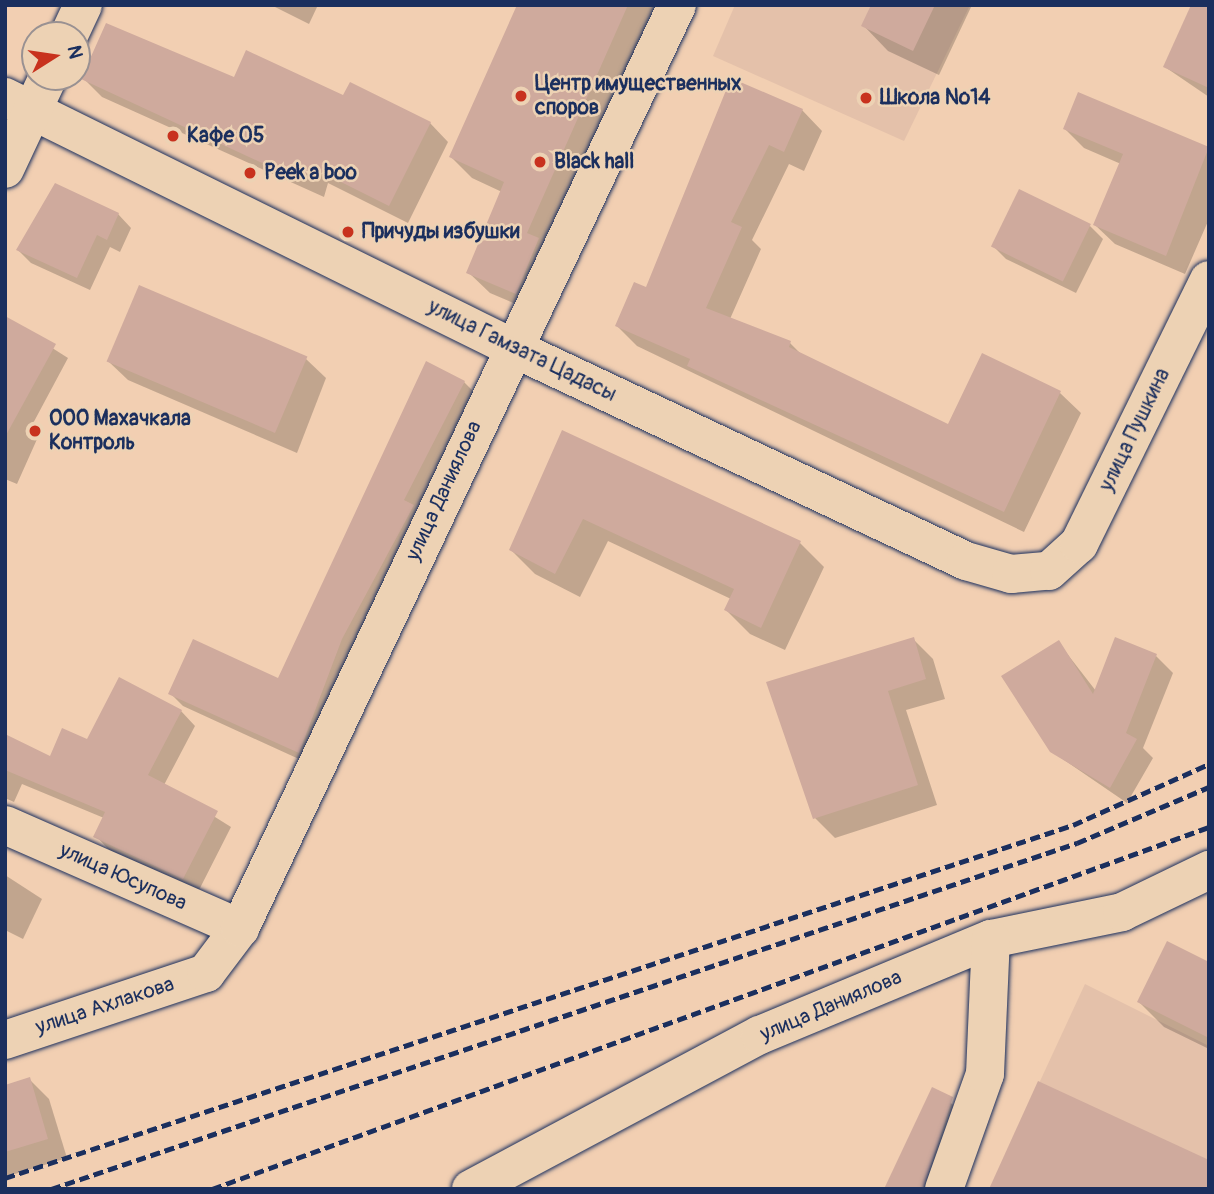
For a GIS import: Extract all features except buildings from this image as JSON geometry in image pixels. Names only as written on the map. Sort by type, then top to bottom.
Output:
[{"type":"street","points":[[76,21],[83,5]]},
{"type":"street","name":"улица Даниялова","points":[[206,973],[240,928],[511,347],[677,5]]},
{"type":"street","points":[[5,169],[29,95]]},
{"type":"street","name":"улица Гамзата Цадасы","points":[[29,95],[511,347],[966,561],[1011,574],[1049,571]]},
{"type":"street","name":"улица Пушкина","points":[[1049,571],[1079,544],[1209,280]]},
{"type":"street","name":"улица Юсупова","points":[[5,825],[240,928]]},
{"type":"street","name":"улица Даниялова","points":[[471,1189],[760,1035],[991,939],[1122,912],[1209,870]]},
{"type":"street","points":[[944,1189],[985,1074],[991,939]]},
{"type":"street","name":"улица Ахлакова","points":[[5,1040],[206,973]]},
{"type":"shaded area","name":"Школа №14","points":[[735,5],[970,5],[904,141],[713,56]]},
{"type":"shaded area","points":[[1085,984],[1209,1046],[1209,1189],[990,1189]]},
{"type":"railway","points":[[5,1178],[1073,825],[1209,764]]},
{"type":"railway","points":[[51,1189],[1077,843],[1209,787]]},
{"type":"railway","points":[[212,1189],[1209,827]]},
{"type":"place","name":"Центр имущественных споров","points":[[521,96]]},
{"type":"place","name":"Школа №14","points":[[866,98]]},
{"type":"place","name":"Кафе 05","points":[[173,136]]},
{"type":"place","name":"Black hall","points":[[540,162]]},
{"type":"place","name":"Peek a boo","points":[[250,173]]},
{"type":"place","name":"Причуды избушки","points":[[348,232]]},
{"type":"place","name":"ООО Махачкала Контроль","points":[[35,431]]}]
